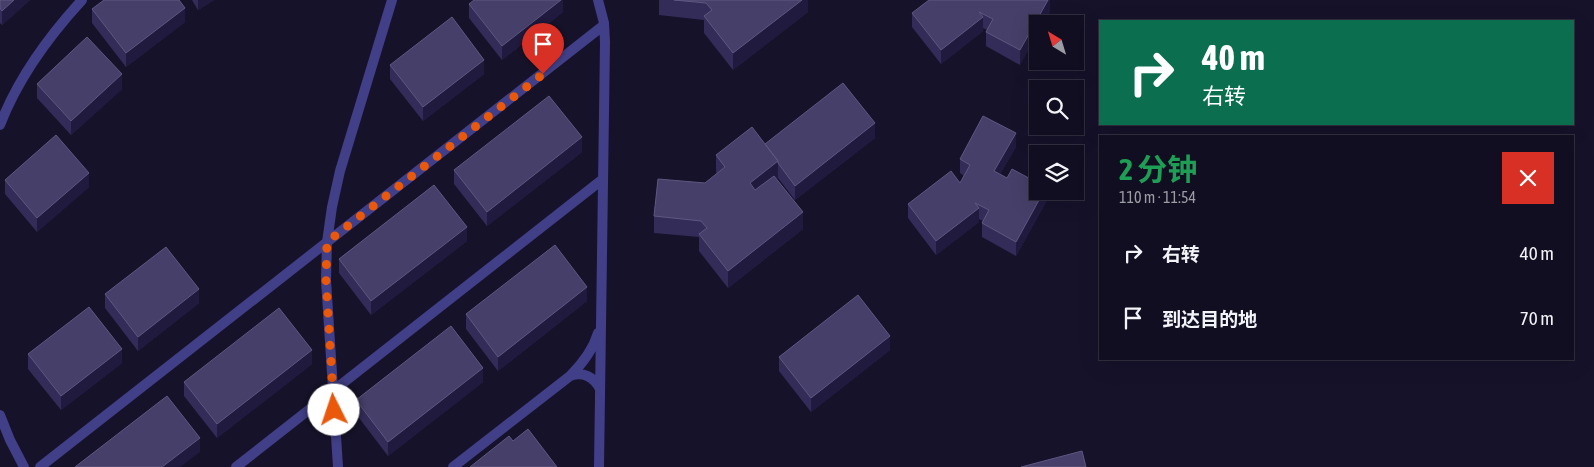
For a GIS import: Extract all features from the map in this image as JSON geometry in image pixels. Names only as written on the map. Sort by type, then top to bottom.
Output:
[{"type":"lane","points":[[0,125],[18,87],[38,53],[82,0]]},
{"type":"lane","points":[[338,467],[326,280],[327,242],[340,171],[392,0]]},
{"type":"lane","points":[[598,0],[604,25],[599,467]]},
{"type":"lane","points":[[40,467],[604,25]]},
{"type":"lane","points":[[236,467],[603,180]]},
{"type":"lane","points":[[453,467],[570,376],[582,364],[598,335],[601,319]]},
{"type":"lane","points":[[570,376],[575,374],[587,375],[597,383],[600,389]]},
{"type":"lane","points":[[0,415],[10,440]]},
{"type":"lane","points":[[0,419],[24,467]]},
{"type":"building","points":[[0,0],[14,0],[2,11]]},
{"type":"building","points":[[104,0],[179,0],[185,8],[126,53],[92,9]]},
{"type":"building","points":[[474,0],[561,0],[502,46],[469,4]]},
{"type":"building","points":[[674,0],[802,0],[733,53],[704,16],[712,10],[706,3]]},
{"type":"building","points":[[929,0],[1048,0],[1040,15],[1029,15],[1029,34],[1020,50],[986,32],[993,19],[979,12],[983,17],[941,50],[912,13]]},
{"type":"building","points":[[452,17],[484,60],[423,107],[390,65]]},
{"type":"building","points":[[87,37],[122,74],[71,121],[37,84]]},
{"type":"building","points":[[843,83],[875,123],[795,186],[765,144]]},
{"type":"building","points":[[549,96],[582,137],[487,212],[454,170]]},
{"type":"building","points":[[983,116],[1016,133],[994,171],[1007,178],[1012,169],[1029,178],[1029,200],[1039,200],[1016,242],[982,223],[989,210],[975,203],[979,208],[936,241],[908,204],[951,171],[960,183],[970,165],[960,159]]},
{"type":"building","points":[[752,127],[778,161],[750,183],[755,190],[774,176],[803,212],[728,271],[699,234],[707,228],[701,221],[654,216],[658,179],[705,183],[725,167],[716,155]]},
{"type":"building","points":[[56,135],[89,173],[37,218],[5,180]]},
{"type":"building","points":[[434,185],[467,227],[371,301],[339,259]]},
{"type":"building","points":[[555,245],[587,287],[498,357],[466,314]]},
{"type":"building","points":[[166,247],[199,289],[138,337],[105,294]]},
{"type":"building","points":[[858,295],[890,336],[811,398],[779,357]]},
{"type":"building","points":[[89,307],[122,349],[61,396],[28,354]]},
{"type":"building","points":[[279,308],[312,350],[217,424],[184,382]]},
{"type":"building","points":[[451,326],[483,368],[388,442],[356,400]]},
{"type":"building","points":[[167,396],[200,438],[162,467],[75,467]]},
{"type":"building","points":[[528,429],[557,467],[470,467],[509,436],[513,441]]},
{"type":"building","points":[[1082,451],[1086,467],[1021,467]]},
{"type":"route","points":[[334,410],[326,280],[327,242],[543,74]]}]
